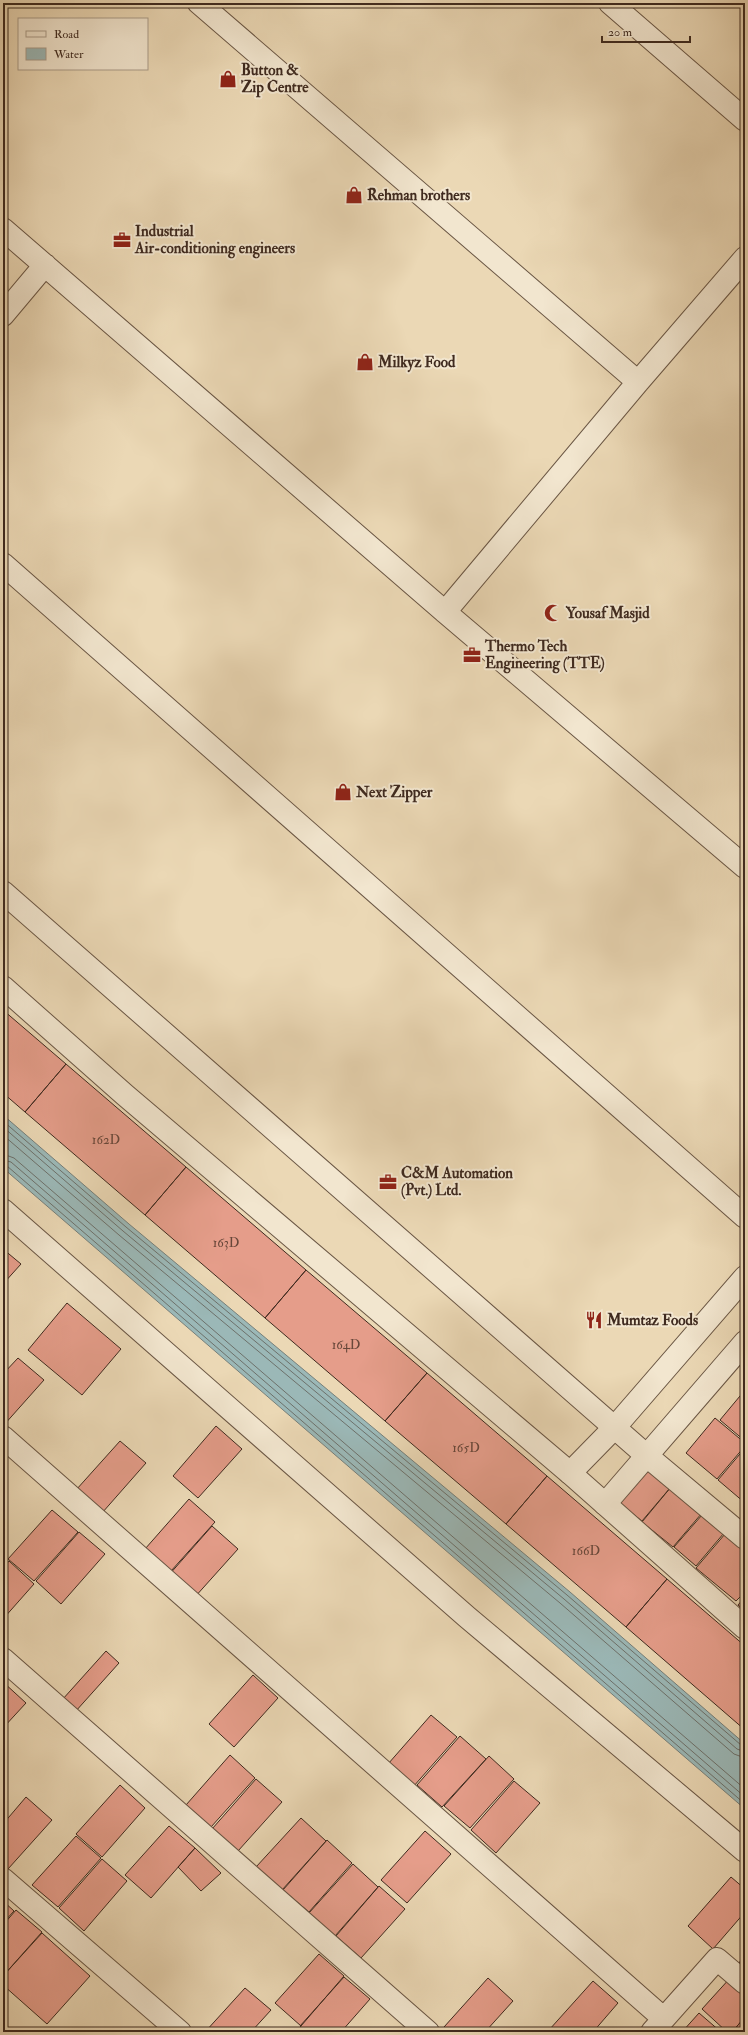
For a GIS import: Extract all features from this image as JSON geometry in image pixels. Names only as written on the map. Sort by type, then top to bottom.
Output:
[{"type":"street","points":[[199,3],[638,382]]},
{"type":"street","points":[[610,3],[745,120]]},
{"type":"street","points":[[3,229],[445,612],[745,867]]},
{"type":"street","points":[[445,612],[638,382],[745,258]]},
{"type":"street","points":[[3,315],[45,265]]},
{"type":"street","points":[[3,564],[745,1217]]},
{"type":"street","points":[[3,892],[647,1456],[745,1538]]},
{"type":"street","points":[[3,987],[124,1095],[605,1504],[745,1628]]},
{"type":"street","points":[[3,1210],[467,1617],[745,1851]]},
{"type":"street","points":[[570,1474],[615,1427],[745,1277]]},
{"type":"street","points":[[605,1504],[745,1342]]},
{"type":"street","points":[[3,1437],[658,2025],[717,1960],[745,1983]]},
{"type":"street","points":[[3,1659],[428,2032]]},
{"type":"street","points":[[3,1879],[180,2032]]},
{"type":"water","points":[[3,1115],[129,1224],[570,1592],[745,1744],[745,1809],[3,1168]]},
{"type":"building","points":[[3,1010],[66,1064],[25,1112],[3,1093]]},
{"type":"building","points":[[66,1064],[186,1167],[145,1215],[25,1112]]},
{"type":"building","points":[[186,1167],[306,1270],[265,1318],[145,1215]]},
{"type":"building","points":[[3,1249],[21,1264],[3,1284]]},
{"type":"building","points":[[306,1270],[427,1373],[385,1421],[265,1318]]},
{"type":"building","points":[[67,1303],[121,1349],[82,1395],[28,1350]]},
{"type":"building","points":[[18,1358],[44,1380],[3,1426],[3,1374]]},
{"type":"building","points":[[427,1373],[547,1476],[506,1524],[385,1421]]},
{"type":"building","points":[[745,1390],[745,1441],[720,1420]]},
{"type":"building","points":[[715,1418],[745,1443],[745,1446],[717,1479],[686,1453]]},
{"type":"building","points":[[216,1426],[242,1449],[198,1498],[173,1476]]},
{"type":"building","points":[[120,1441],[146,1463],[102,1513],[76,1490]]},
{"type":"building","points":[[745,1448],[745,1503],[718,1480]]},
{"type":"building","points":[[3,1467],[7,1470],[3,1474]]},
{"type":"building","points":[[647,1469],[670,1488],[642,1521],[619,1503]]},
{"type":"building","points":[[547,1476],[667,1579],[626,1627],[506,1524]]},
{"type":"building","points":[[671,1487],[702,1513],[673,1547],[642,1522]]},
{"type":"building","points":[[189,1499],[215,1522],[171,1571],[145,1549]]},
{"type":"building","points":[[52,1510],[78,1532],[34,1581],[8,1559]]},
{"type":"building","points":[[702,1515],[724,1533],[696,1566],[674,1547]]},
{"type":"building","points":[[212,1526],[238,1549],[194,1598],[168,1576]]},
{"type":"building","points":[[79,1532],[105,1554],[61,1604],[36,1581]]},
{"type":"building","points":[[725,1534],[745,1551],[745,1592],[736,1601],[696,1568]]},
{"type":"building","points":[[9,1561],[34,1584],[3,1619],[3,1568]]},
{"type":"building","points":[[667,1579],[745,1646],[745,1730],[626,1627]]},
{"type":"building","points":[[745,1597],[745,1611],[738,1605]]},
{"type":"building","points":[[106,1651],[119,1663],[75,1712],[62,1700]]},
{"type":"building","points":[[253,1675],[278,1698],[234,1747],[209,1724]]},
{"type":"building","points":[[3,1682],[26,1703],[3,1728]]},
{"type":"building","points":[[431,1715],[457,1737],[413,1787],[388,1764]]},
{"type":"building","points":[[460,1736],[486,1759],[442,1807],[417,1785]]},
{"type":"building","points":[[230,1755],[255,1778],[211,1827],[186,1805]]},
{"type":"building","points":[[489,1756],[514,1779],[470,1828],[444,1806]]},
{"type":"building","points":[[256,1779],[282,1802],[238,1851],[212,1829]]},
{"type":"building","points":[[514,1781],[540,1803],[496,1853],[471,1830]]},
{"type":"building","points":[[120,1785],[145,1808],[102,1857],[76,1834]]},
{"type":"building","points":[[26,1797],[52,1820],[8,1869],[3,1864],[3,1824]]},
{"type":"building","points":[[301,1818],[326,1841],[282,1890],[256,1867]]},
{"type":"building","points":[[169,1826],[195,1848],[151,1898],[125,1875]]},
{"type":"building","points":[[425,1831],[451,1854],[407,1903],[381,1880]]},
{"type":"building","points":[[76,1836],[101,1858],[58,1907],[32,1885]]},
{"type":"building","points":[[327,1840],[352,1863],[309,1912],[283,1890]]},
{"type":"building","points":[[195,1848],[221,1873],[201,1891],[178,1867]]},
{"type":"building","points":[[102,1859],[127,1881],[84,1931],[59,1908]]},
{"type":"building","points":[[353,1864],[378,1887],[335,1936],[309,1913]]},
{"type":"building","points":[[731,1877],[745,1889],[745,1912],[713,1949],[688,1926]]},
{"type":"building","points":[[379,1886],[405,1909],[361,1958],[336,1936]]},
{"type":"building","points":[[3,1901],[14,1911],[3,1923]]},
{"type":"building","points":[[16,1910],[42,1932],[3,1976],[3,1925]]},
{"type":"building","points":[[42,1933],[90,1976],[47,2024],[3,1985],[3,1976]]},
{"type":"building","points":[[319,1954],[344,1976],[301,2026],[275,2003]]},
{"type":"building","points":[[745,1955],[745,1968],[739,1963]]},
{"type":"building","points":[[344,1977],[370,1999],[341,2032],[307,2032],[300,2026]]},
{"type":"building","points":[[731,1977],[745,1989],[745,2017],[732,2032],[727,2032],[702,2009]]},
{"type":"building","points":[[488,1978],[513,2001],[485,2032],[449,2032],[444,2027]]},
{"type":"building","points":[[593,1981],[618,2003],[593,2032],[551,2032],[549,2030]]},
{"type":"building","points":[[245,1988],[271,2010],[251,2032],[205,2032]]},
{"type":"building","points":[[699,2013],[721,2032],[682,2032]]},
{"type":"building","points":[[745,2017],[745,2032],[732,2032]]},
{"type":"place","name":"Button & Zip Centre","points":[[228,79]]},
{"type":"place","name":"Rehman brothers","points":[[354,195]]},
{"type":"place","name":"Industrial Air-conditioning engineers","points":[[122,240]]},
{"type":"place","name":"Milkyz Food","points":[[365,362]]},
{"type":"place","name":"Yousaf Masjid","points":[[553,613]]},
{"type":"place","name":"Thermo Tech Engineering (TTE)","points":[[472,655]]},
{"type":"place","name":"Next Zipper","points":[[343,792]]},
{"type":"place","name":"C&M Automation (Pvt.) Ltd.","points":[[388,1182]]},
{"type":"place","name":"Mumtaz Foods","points":[[594,1320]]}]
